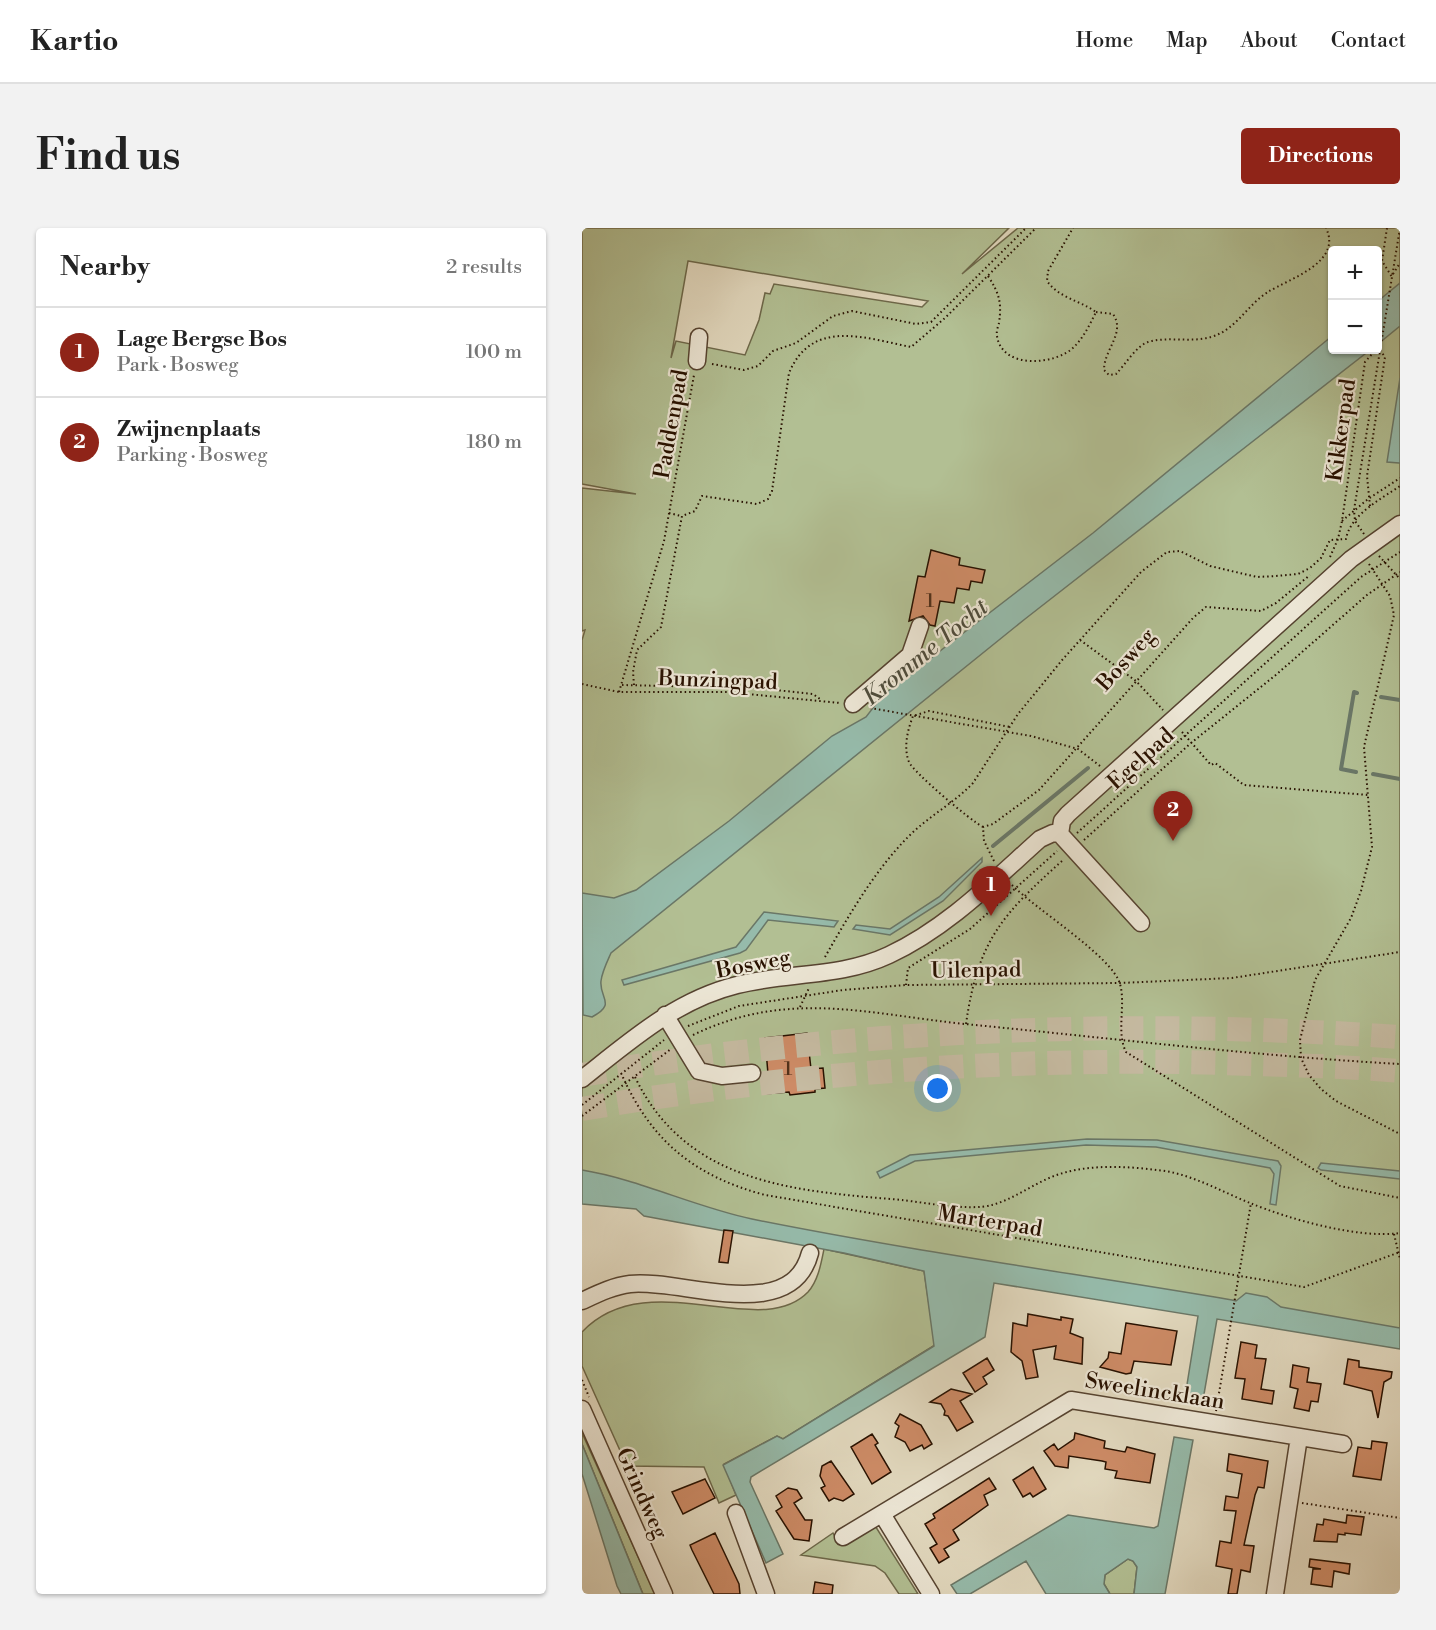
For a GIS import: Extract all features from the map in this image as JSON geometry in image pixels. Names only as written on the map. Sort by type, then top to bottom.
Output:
[{"type":"street","points":[[697,361],[699,337]]},
{"type":"street","points":[[1141,923],[1063,838],[1062,821],[1351,559],[1400,524]]},
{"type":"street","points":[[859,706],[910,655],[920,627]]},
{"type":"street","name":"Bosweg","points":[[582,1079],[626,1042],[665,1015],[710,994],[737,985],[816,975],[858,966],[887,956],[919,939],[960,910],[1040,839],[1053,833],[1063,838]]},
{"type":"street","points":[[665,1015],[694,1066],[704,1073],[722,1076],[752,1073]]},
{"type":"street","points":[[582,1301],[601,1292],[630,1284],[764,1294],[791,1283],[801,1273],[810,1253]]},
{"type":"street","name":"Sweelincklaan","points":[[843,1537],[1071,1400],[1343,1444]]},
{"type":"street","name":"Grindweg","points":[[582,1409],[664,1594]]},
{"type":"street","points":[[1275,1594],[1299,1437]]},
{"type":"street","points":[[736,1513],[766,1594]]},
{"type":"street","points":[[882,1515],[931,1594]]},
{"type":"path","name":"Paddenpad","points":[[619,692],[664,541],[697,361],[744,370],[758,366],[773,351],[796,343],[833,316],[852,311],[916,324],[931,322],[1026,228]]},
{"type":"path","points":[[669,513],[682,516],[695,511],[702,496],[757,504],[768,499],[772,491],[789,373],[795,360],[807,348],[826,336],[846,335],[911,347],[1036,228]]},
{"type":"path","points":[[1073,228],[1048,271],[1047,281],[1059,295],[1080,301],[1096,312],[1113,314],[1118,322],[1118,330],[1104,360],[1104,370],[1109,375],[1116,374],[1141,346],[1149,341],[1200,340],[1230,328],[1268,292],[1314,268],[1328,245],[1326,228]]},
{"type":"path","name":"Kikkerpad","points":[[1388,228],[1382,261],[1392,277]]},
{"type":"path","name":"Kikkerpad","points":[[1382,338],[1400,228]]},
{"type":"path","name":"Kikkerpad","points":[[1392,277],[1400,264]]},
{"type":"path","points":[[988,276],[999,293],[1002,307],[997,336],[1009,355],[1036,361],[1059,357],[1073,348],[1084,336],[1096,312]]},
{"type":"path","name":"Kikkerpad","points":[[1370,506],[1367,476],[1385,357],[1382,353]]},
{"type":"path","name":"Kikkerpad","points":[[1342,521],[1365,362],[1372,354]]},
{"type":"path","name":"Kikkerpad","points":[[1355,521],[1354,510],[1379,354]]},
{"type":"path","points":[[1328,560],[1338,539],[1342,521],[1368,499],[1400,478]]},
{"type":"path","points":[[800,1007],[840,931],[893,853],[924,823],[973,783],[1030,698],[1141,572],[1167,552],[1180,551],[1210,566],[1257,577],[1298,574],[1310,568],[1321,558],[1330,540],[1346,540],[1355,521],[1370,506],[1400,486]]},
{"type":"path","points":[[634,685],[633,672],[637,650],[661,627],[682,516]]},
{"type":"path","name":"Egelpad","points":[[906,985],[908,968],[970,929],[1063,838],[1186,737],[1361,577],[1400,552]]},
{"type":"path","points":[[1384,562],[1400,579]]},
{"type":"path","name":"Bosweg","points":[[983,827],[993,824],[1040,790],[1193,618],[1206,607],[1262,611],[1276,603],[1319,567]]},
{"type":"path","name":"Egelpad","points":[[1191,743],[1400,572]]},
{"type":"path","points":[[1383,584],[1390,596],[1394,615],[1364,747],[1372,847],[1361,891],[1351,918],[1309,999],[1300,1040],[1302,1058],[1309,1076],[1336,1101],[1400,1134]]},
{"type":"path","points":[[1080,640],[1136,681],[1211,765],[1215,763],[1244,785],[1368,795]]},
{"type":"path","name":"Bunzingpad","points":[[582,684],[619,692],[716,692],[820,699],[1006,732],[1078,749],[1111,776]]},
{"type":"path","points":[[621,685],[757,687],[813,694],[820,699]]},
{"type":"path","points":[[1001,874],[984,841],[983,827],[908,762],[907,739],[913,716],[929,711],[1010,727]]},
{"type":"path","points":[[1023,896],[1105,964],[1120,982],[1122,1038],[1126,1052],[1340,1186],[1400,1198]]},
{"type":"path","name":"Uilenpad","points":[[582,1104],[621,1074],[678,1038],[739,1006],[806,995],[906,985],[1232,978],[1400,952]]},
{"type":"path","points":[[966,1024],[972,984]]},
{"type":"path","points":[[582,1116],[626,1084],[678,1038],[739,1017],[800,1007],[914,1016],[966,1024],[1302,1058],[1400,1064]]},
{"type":"path","name":"Marterpad","points":[[621,1074],[648,1122],[679,1155],[711,1177],[744,1190],[850,1212],[1290,1286],[1312,1286],[1398,1253]]},
{"type":"path","points":[[635,1076],[650,1104],[690,1148],[728,1170],[760,1180],[844,1195],[966,1206],[992,1205],[1055,1175],[1105,1166],[1160,1170],[1211,1185],[1251,1203],[1305,1222],[1400,1233]]},
{"type":"path","points":[[1214,1423],[1251,1203]]},
{"type":"path","points":[[1394,1234],[1400,1259]]},
{"type":"path","points":[[1290,1502],[1400,1518]]},
{"type":"shaded area","points":[[582,228],[1009,228],[962,274],[1018,228],[1400,228],[1400,1333],[582,1193],[582,640],[585,630],[582,631],[582,488],[636,494],[582,484]],"holes":[[[688,261],[928,301],[922,307],[774,284],[770,294],[765,293],[759,320],[745,355],[676,341],[671,358]]]},
{"type":"shaded area","points":[[1400,283],[1400,326],[1382,341],[1382,300]]},
{"type":"shaded area","points":[[1328,339],[1328,354],[1365,354],[1025,619],[611,953],[601,981],[605,1000],[604,1008],[592,1017],[583,1015],[582,893],[614,898],[636,890],[729,821],[832,736],[866,717],[883,695],[1093,533]]},
{"type":"shaded area","points":[[1400,378],[1400,463],[1399,463],[1387,462]]},
{"type":"shaded area","points":[[982,858],[982,862],[943,901],[890,935],[853,929],[856,925],[890,929],[939,897]]},
{"type":"shaded area","points":[[764,912],[838,921],[834,927],[768,920],[746,950],[740,953],[624,985],[622,980],[736,947]]},
{"type":"shaded area","points":[[1087,1139],[1157,1140],[1278,1161],[1281,1166],[1276,1205],[1270,1204],[1274,1174],[1270,1168],[1156,1147],[1086,1145],[915,1161],[880,1178],[877,1172],[910,1155]]},
{"type":"shaded area","points":[[1321,1163],[1400,1171],[1400,1179],[1321,1170],[1318,1168]]},
{"type":"shaded area","points":[[582,1170],[624,1180],[731,1214],[812,1231],[1236,1301],[1246,1293],[1267,1297],[1281,1307],[1400,1328],[1400,1349],[1217,1319],[1203,1400],[1189,1401],[1185,1397],[1198,1316],[994,1283],[985,1337],[751,1477],[750,1482],[783,1554],[766,1563],[723,1465],[777,1436],[783,1439],[934,1346],[924,1271],[844,1253],[644,1216],[636,1209],[582,1204]]},
{"type":"shaded area","points":[[824,1249],[924,1271],[935,1345],[783,1439],[777,1436],[724,1464],[736,1495],[719,1503],[704,1467],[627,1466],[582,1366],[582,1332],[608,1313],[638,1304],[669,1302],[762,1310],[787,1305],[811,1288],[819,1272]]},
{"type":"shaded area","points":[[582,1433],[655,1594],[643,1594],[582,1444]]},
{"type":"shaded area","points":[[1174,1437],[1193,1440],[1165,1594],[1134,1594],[1137,1567],[1133,1561],[1128,1559],[1105,1575],[1104,1584],[1110,1594],[1046,1594],[1026,1561],[970,1594],[957,1594],[951,1585],[1068,1515],[1154,1528],[1158,1526]]},
{"type":"shaded area","points":[[582,1444],[643,1594],[621,1594],[617,1586],[582,1474]]},
{"type":"shaded area","points":[[874,1524],[918,1594],[899,1594],[885,1573],[875,1566],[801,1555],[833,1533],[839,1544]]},
{"type":"shaded area","points":[[1128,1559],[1133,1561],[1137,1567],[1134,1594],[1110,1594],[1104,1584],[1105,1575]]},
{"type":"building","points":[[931,550],[960,558],[959,565],[985,570],[982,583],[971,581],[969,590],[957,588],[954,603],[940,601],[935,626],[930,625],[923,616],[909,621],[918,576],[925,577]]},
{"type":"building","points":[[807,1033],[811,1069],[823,1068],[825,1088],[815,1089],[815,1092],[790,1095],[789,1092],[764,1094],[762,1074],[768,1074],[765,1038]]},
{"type":"building","points":[[724,1230],[733,1231],[728,1263],[719,1262]]},
{"type":"building","points":[[1028,1314],[1061,1320],[1061,1317],[1073,1319],[1070,1333],[1083,1338],[1082,1364],[1054,1359],[1056,1346],[1033,1350],[1038,1377],[1026,1379],[1022,1361],[1011,1352],[1013,1323],[1027,1326]]},
{"type":"building","points":[[1126,1323],[1177,1331],[1171,1365],[1134,1361],[1131,1373],[1126,1374],[1100,1367],[1108,1358],[1109,1352],[1121,1354]]},
{"type":"building","points":[[1241,1342],[1257,1345],[1255,1358],[1266,1359],[1261,1389],[1274,1391],[1272,1404],[1242,1399],[1245,1379],[1235,1378]]},
{"type":"building","points":[[987,1358],[994,1370],[983,1377],[987,1384],[975,1392],[963,1373]]},
{"type":"building","points":[[1348,1359],[1359,1361],[1359,1367],[1392,1372],[1391,1378],[1384,1382],[1378,1418],[1372,1391],[1344,1384]]},
{"type":"building","points":[[1293,1365],[1309,1368],[1307,1382],[1321,1384],[1318,1402],[1311,1401],[1309,1411],[1294,1408],[1298,1389],[1290,1387]]},
{"type":"building","points":[[951,1389],[972,1394],[960,1401],[973,1422],[957,1431],[948,1416],[944,1415],[945,1411],[941,1404],[930,1402]]},
{"type":"building","points":[[900,1414],[921,1425],[932,1444],[924,1449],[922,1445],[910,1451],[905,1442],[895,1437],[899,1426],[895,1423]]},
{"type":"building","points":[[1075,1433],[1105,1441],[1104,1448],[1125,1452],[1127,1447],[1155,1454],[1150,1483],[1115,1478],[1117,1471],[1105,1469],[1106,1462],[1102,1461],[1069,1456],[1068,1468],[1055,1466],[1044,1451],[1054,1444],[1058,1450],[1074,1439]]},
{"type":"building","points":[[872,1434],[878,1443],[875,1445],[891,1472],[872,1484],[851,1447]]},
{"type":"building","points":[[1372,1441],[1387,1443],[1381,1480],[1353,1476],[1358,1447],[1371,1449]]},
{"type":"building","points":[[1229,1454],[1268,1461],[1264,1488],[1258,1487],[1255,1495],[1244,1545],[1254,1546],[1250,1572],[1241,1570],[1237,1594],[1228,1594],[1232,1569],[1216,1566],[1220,1541],[1231,1543],[1236,1511],[1224,1510],[1226,1496],[1238,1498],[1242,1474],[1227,1471]]},
{"type":"building","points":[[831,1461],[854,1494],[843,1501],[834,1498],[829,1501],[821,1488],[825,1486],[820,1476],[822,1466]]},
{"type":"building","points":[[1033,1467],[1046,1489],[1033,1497],[1030,1493],[1023,1497],[1013,1480]]},
{"type":"building","points":[[989,1478],[996,1489],[984,1495],[988,1505],[953,1530],[959,1540],[944,1549],[949,1557],[939,1563],[930,1548],[937,1544],[925,1524],[935,1518],[933,1514]]},
{"type":"building","points":[[705,1479],[715,1498],[683,1514],[672,1492]]},
{"type":"building","points":[[788,1488],[797,1490],[802,1498],[794,1503],[805,1520],[812,1520],[809,1541],[794,1539],[776,1511],[782,1507],[776,1496]]},
{"type":"building","points":[[1347,1515],[1364,1517],[1361,1535],[1345,1533],[1345,1535],[1338,1534],[1337,1542],[1314,1541],[1317,1524],[1323,1525],[1324,1519],[1346,1523]]},
{"type":"building","points":[[715,1533],[739,1584],[740,1594],[714,1594],[692,1550],[690,1545]]},
{"type":"building","points":[[1310,1559],[1350,1564],[1349,1574],[1334,1571],[1332,1587],[1311,1584],[1313,1569],[1321,1569],[1309,1567]]},
{"type":"building","points":[[815,1582],[833,1585],[832,1594],[813,1594]]},
{"type":"waterway","points":[[1356,772],[1341,769],[1354,692],[1357,693]]},
{"type":"waterway","points":[[1381,697],[1400,700]]},
{"type":"waterway","points":[[993,846],[1088,768]]},
{"type":"waterway","points":[[1373,774],[1400,779]]},
{"type":"tunnel","points":[[582,1075],[683,1059],[785,1047],[990,1032],[1195,1028],[1400,1037]]},
{"type":"tunnel","points":[[582,1109],[662,1096],[822,1077],[982,1065],[1223,1063],[1400,1071]]},
{"type":"place","name":"Zwijnenplaats","points":[[1173,841]]},
{"type":"place","name":"Lage Bergse Bos","points":[[991,916]]},
{"type":"water label","name":"Kromme Tocht","points":[[925,652]]}]
